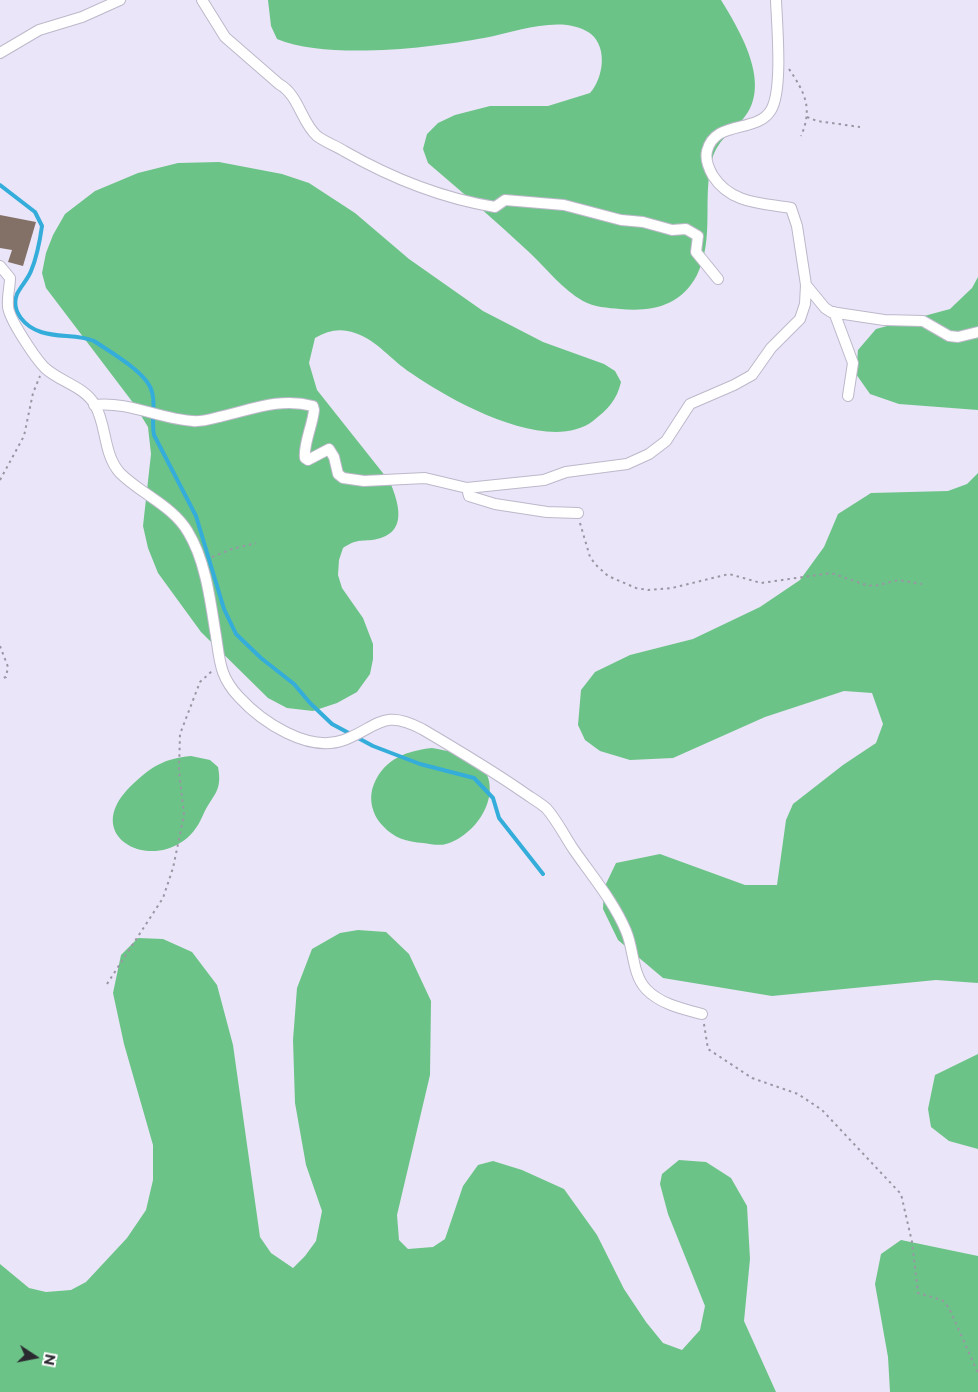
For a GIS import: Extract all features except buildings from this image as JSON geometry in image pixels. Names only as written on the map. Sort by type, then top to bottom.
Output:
[{"type":"street","points":[[0,54],[39,30],[82,17],[120,0]]},
{"type":"street","points":[[202,0],[225,37],[279,84],[288,89],[316,135],[375,169],[400,180],[475,204],[495,207],[505,200],[564,205],[621,220],[643,222],[672,230],[686,229],[698,236],[696,252],[718,278]]},
{"type":"street","points":[[94,405],[124,406],[193,422],[238,413],[267,404],[290,402],[313,406],[311,431],[304,452],[306,459],[329,449],[334,457],[338,474],[343,478],[364,481],[425,478],[467,488],[544,480],[566,472],[627,464],[649,454],[666,441],[690,404],[752,375],[771,348],[800,319],[805,304],[806,285],[797,226],[791,208],[736,198],[726,192],[712,176],[706,158],[712,139],[719,133],[756,123],[770,112],[776,94],[776,0]]},
{"type":"street","points":[[0,266],[10,278],[8,303],[10,318],[45,368],[81,391],[94,405],[109,455],[115,466],[139,489],[179,520],[193,541],[213,614],[219,664],[227,683],[237,695],[268,722],[284,732],[324,742],[342,740],[379,721],[391,719],[404,721],[472,760],[546,808],[617,912],[627,932],[637,972],[645,988],[657,998],[674,1006],[702,1014]]},
{"type":"street","points":[[806,285],[825,308],[834,312],[884,320],[923,321],[949,336],[958,337],[978,332]]},
{"type":"street","points":[[834,312],[853,363],[848,396]]},
{"type":"street","points":[[467,488],[469,496],[495,504],[547,512],[578,514]]},
{"type":"path","points":[[777,60],[789,69],[805,95],[807,117],[801,136]]},
{"type":"path","points":[[807,117],[817,121],[860,127]]},
{"type":"path","points":[[0,480],[24,436],[33,393],[45,368]]},
{"type":"path","points":[[578,514],[590,557],[608,576],[636,588],[648,590],[672,588],[729,574],[761,583],[831,573],[866,585],[875,586],[898,580],[922,584]]},
{"type":"path","points":[[216,556],[232,548],[256,543]]},
{"type":"path","points":[[0,646],[8,667],[6,677],[0,679]]},
{"type":"path","points":[[107,984],[163,898],[173,868],[184,815],[179,770],[180,734],[200,682],[219,664]]},
{"type":"path","points":[[702,1014],[708,1049],[752,1078],[798,1094],[822,1110],[901,1194],[912,1242],[918,1293],[942,1300],[949,1308],[978,1374]]},
{"type":"green space","points":[[268,0],[721,0],[744,42],[754,75],[755,90],[751,105],[743,119],[721,142],[714,153],[709,175],[706,247],[697,275],[683,294],[664,305],[654,308],[632,310],[601,307],[587,303],[562,285],[518,241],[428,163],[423,149],[427,134],[438,123],[455,115],[490,106],[548,106],[590,93],[601,72],[602,55],[600,47],[589,32],[570,25],[557,24],[526,28],[484,38],[408,48],[351,51],[323,49],[277,39],[271,26]]},
{"type":"green space","points":[[219,162],[282,174],[309,183],[355,213],[409,259],[483,311],[543,342],[604,364],[615,371],[621,382],[611,404],[593,421],[574,430],[551,432],[526,428],[500,420],[450,397],[404,368],[363,336],[345,331],[335,331],[315,338],[309,363],[317,390],[390,482],[396,500],[398,518],[396,526],[384,537],[357,541],[343,548],[339,560],[338,575],[342,588],[363,618],[373,644],[373,659],[370,674],[357,692],[337,703],[313,711],[287,708],[268,698],[201,632],[158,573],[148,548],[143,526],[151,454],[148,427],[134,404],[46,288],[42,273],[46,253],[53,235],[65,214],[95,191],[138,173],[178,163]]},
{"type":"green space","points":[[978,277],[978,410],[899,404],[870,394],[856,374],[858,350],[876,329],[950,309],[972,288]]},
{"type":"green space","points":[[978,473],[978,983],[936,980],[772,996],[663,978],[618,940],[603,909],[604,888],[616,863],[660,854],[745,885],[777,885],[786,820],[793,804],[843,765],[876,743],[883,724],[872,693],[844,691],[765,717],[673,758],[630,760],[600,751],[585,740],[578,725],[581,690],[595,672],[630,655],[693,639],[760,607],[800,580],[824,547],[838,514],[871,493],[948,491],[967,484]]},
{"type":"green space","points":[[432,748],[452,752],[474,761],[484,769],[489,780],[488,803],[483,814],[467,833],[457,840],[444,845],[412,842],[392,834],[379,822],[371,801],[372,789],[384,768],[398,757],[414,751]]},
{"type":"green space","points":[[191,756],[210,760],[218,767],[219,782],[216,793],[189,836],[171,848],[151,851],[133,847],[119,838],[113,823],[117,804],[134,783],[166,761]]},
{"type":"green space","points":[[358,930],[386,932],[409,954],[431,1001],[430,1075],[397,1215],[399,1240],[408,1249],[433,1247],[445,1239],[463,1186],[478,1165],[493,1161],[522,1170],[564,1189],[597,1235],[624,1289],[646,1322],[663,1343],[682,1350],[700,1330],[705,1306],[668,1214],[660,1184],[662,1174],[679,1160],[706,1162],[731,1178],[747,1206],[750,1259],[744,1321],[776,1392],[0,1392],[0,1264],[29,1288],[46,1292],[71,1290],[86,1282],[127,1238],[146,1210],[153,1180],[153,1145],[124,1044],[113,993],[121,955],[138,938],[163,939],[192,952],[217,985],[233,1045],[260,1237],[271,1253],[293,1268],[316,1241],[322,1211],[306,1165],[295,1103],[293,1040],[297,988],[312,949],[340,933]]},
{"type":"green space","points":[[978,1054],[978,1149],[949,1141],[931,1127],[928,1109],[935,1075]]},
{"type":"green space","points":[[901,1240],[978,1256],[978,1392],[890,1392],[888,1357],[875,1284],[881,1254]]},
{"type":"waterway","points":[[0,185],[35,212],[42,226],[33,266],[15,301],[18,313],[25,323],[35,330],[54,335],[81,337],[94,341],[136,370],[149,385],[153,397],[154,435],[196,516],[224,609],[236,634],[261,658],[294,684],[332,724],[373,746],[420,764],[474,778],[493,798],[499,818],[543,874]]}]
